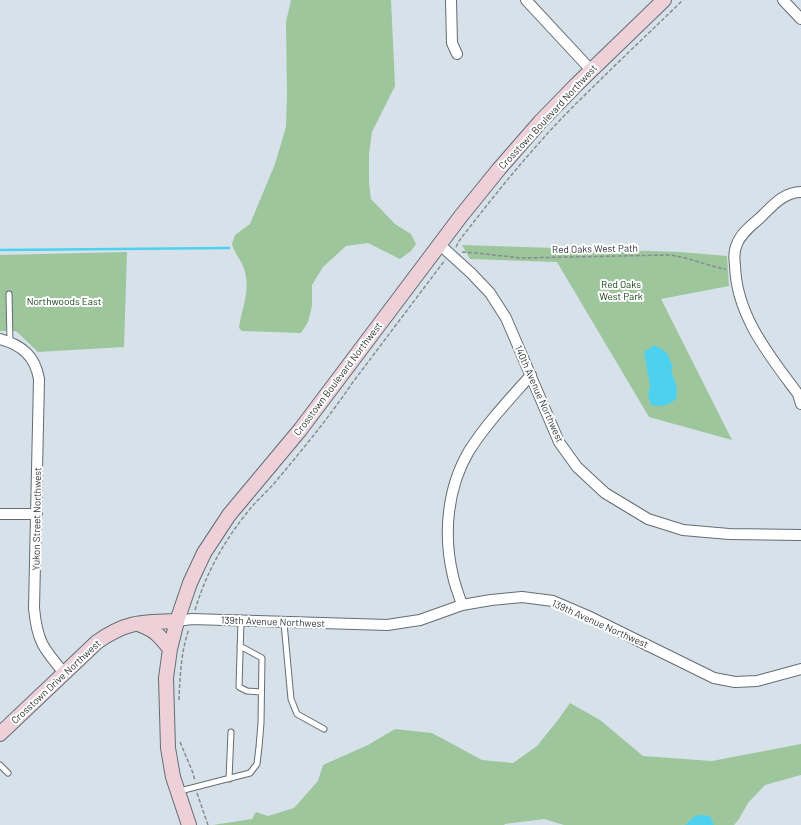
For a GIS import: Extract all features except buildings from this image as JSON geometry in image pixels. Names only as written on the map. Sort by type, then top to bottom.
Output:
[{"type":"street","points":[[451,0],[452,42],[457,54]]},
{"type":"street","points":[[526,0],[591,70]]},
{"type":"street","name":"Crosstown Boulevard Northwest","points":[[189,825],[177,792],[168,748],[166,678],[170,649],[177,621],[197,566],[221,526],[241,499],[282,453],[439,244],[514,150],[591,70],[664,0]]},
{"type":"street","points":[[783,0],[801,19]]},
{"type":"street","points":[[801,192],[796,192],[780,198],[742,235],[736,246],[735,270],[736,285],[740,298],[757,336],[800,393],[801,404]]},
{"type":"street","name":"140th Avenue Northwest","points":[[439,244],[471,273],[490,293],[506,318],[559,442],[577,467],[605,493],[648,519],[683,530],[729,534],[801,535]]},
{"type":"street","points":[[0,339],[10,342]]},
{"type":"street","name":"Yukon Street Northwest","points":[[10,342],[23,350],[31,358],[37,368],[39,379],[34,608],[36,626],[45,650],[64,673]]},
{"type":"street","points":[[462,605],[453,575],[448,541],[448,512],[455,481],[469,452],[497,414],[531,375]]},
{"type":"street","points":[[0,514],[37,514]]},
{"type":"street","name":"139th Avenue Northwest","points":[[177,621],[192,620],[387,625],[420,620],[462,605],[522,597],[553,601],[594,619],[714,678],[735,682],[757,681],[801,669]]},
{"type":"street","name":"Crosstown Drive Northwest","points":[[0,734],[97,642],[111,632],[124,626],[136,623],[177,621]]},
{"type":"street","points":[[136,623],[151,629],[160,636],[170,649]]},
{"type":"lane","points":[[10,294],[10,342]]},
{"type":"lane","points":[[241,621],[239,687],[247,691],[261,692]]},
{"type":"lane","points":[[284,623],[291,699],[297,714],[324,729]]},
{"type":"lane","points":[[177,792],[250,773],[257,764],[261,723],[262,658],[240,646]]},
{"type":"lane","points":[[229,779],[231,732]]},
{"type":"lane","points":[[0,765],[8,773]]},
{"type":"path","points":[[456,248],[459,241],[489,202],[586,93],[683,0]]},
{"type":"path","name":"Red Oaks West Path","points":[[460,252],[520,258],[669,255],[685,257],[709,266],[735,270]]},
{"type":"path","points":[[178,704],[184,648],[202,586],[230,536],[339,402],[444,262]]},
{"type":"path","points":[[179,741],[193,773],[208,825]]},
{"type":"green space","points":[[291,0],[391,0],[395,86],[372,132],[369,154],[369,183],[371,199],[395,224],[411,234],[416,244],[411,251],[400,259],[368,243],[346,246],[323,267],[312,285],[312,306],[308,322],[301,333],[242,331],[239,328],[246,297],[247,282],[243,266],[232,244],[235,235],[250,224],[275,164],[286,127],[286,22]]},
{"type":"green space","name":"Red Oaks West Park","points":[[462,245],[680,252],[727,256],[729,286],[661,299],[732,440],[649,417],[557,262],[470,259]]},
{"type":"green space","name":"Northwoods East","points":[[127,252],[124,347],[38,352],[16,331],[0,331],[0,255]]},
{"type":"green space","points":[[570,703],[600,720],[643,756],[712,761],[801,744],[801,775],[765,785],[748,803],[734,825],[564,825],[544,819],[504,825],[213,825],[252,819],[256,812],[268,816],[294,808],[318,781],[323,765],[368,745],[395,729],[432,733],[482,760],[513,763],[537,746]]},
{"type":"water","points":[[655,345],[667,353],[673,367],[671,370],[677,388],[676,399],[667,405],[662,406],[651,405],[648,395],[650,385],[644,352]]},
{"type":"water","points":[[695,816],[710,816],[714,825],[685,825]]},
{"type":"waterway","points":[[0,250],[229,248]]}]
